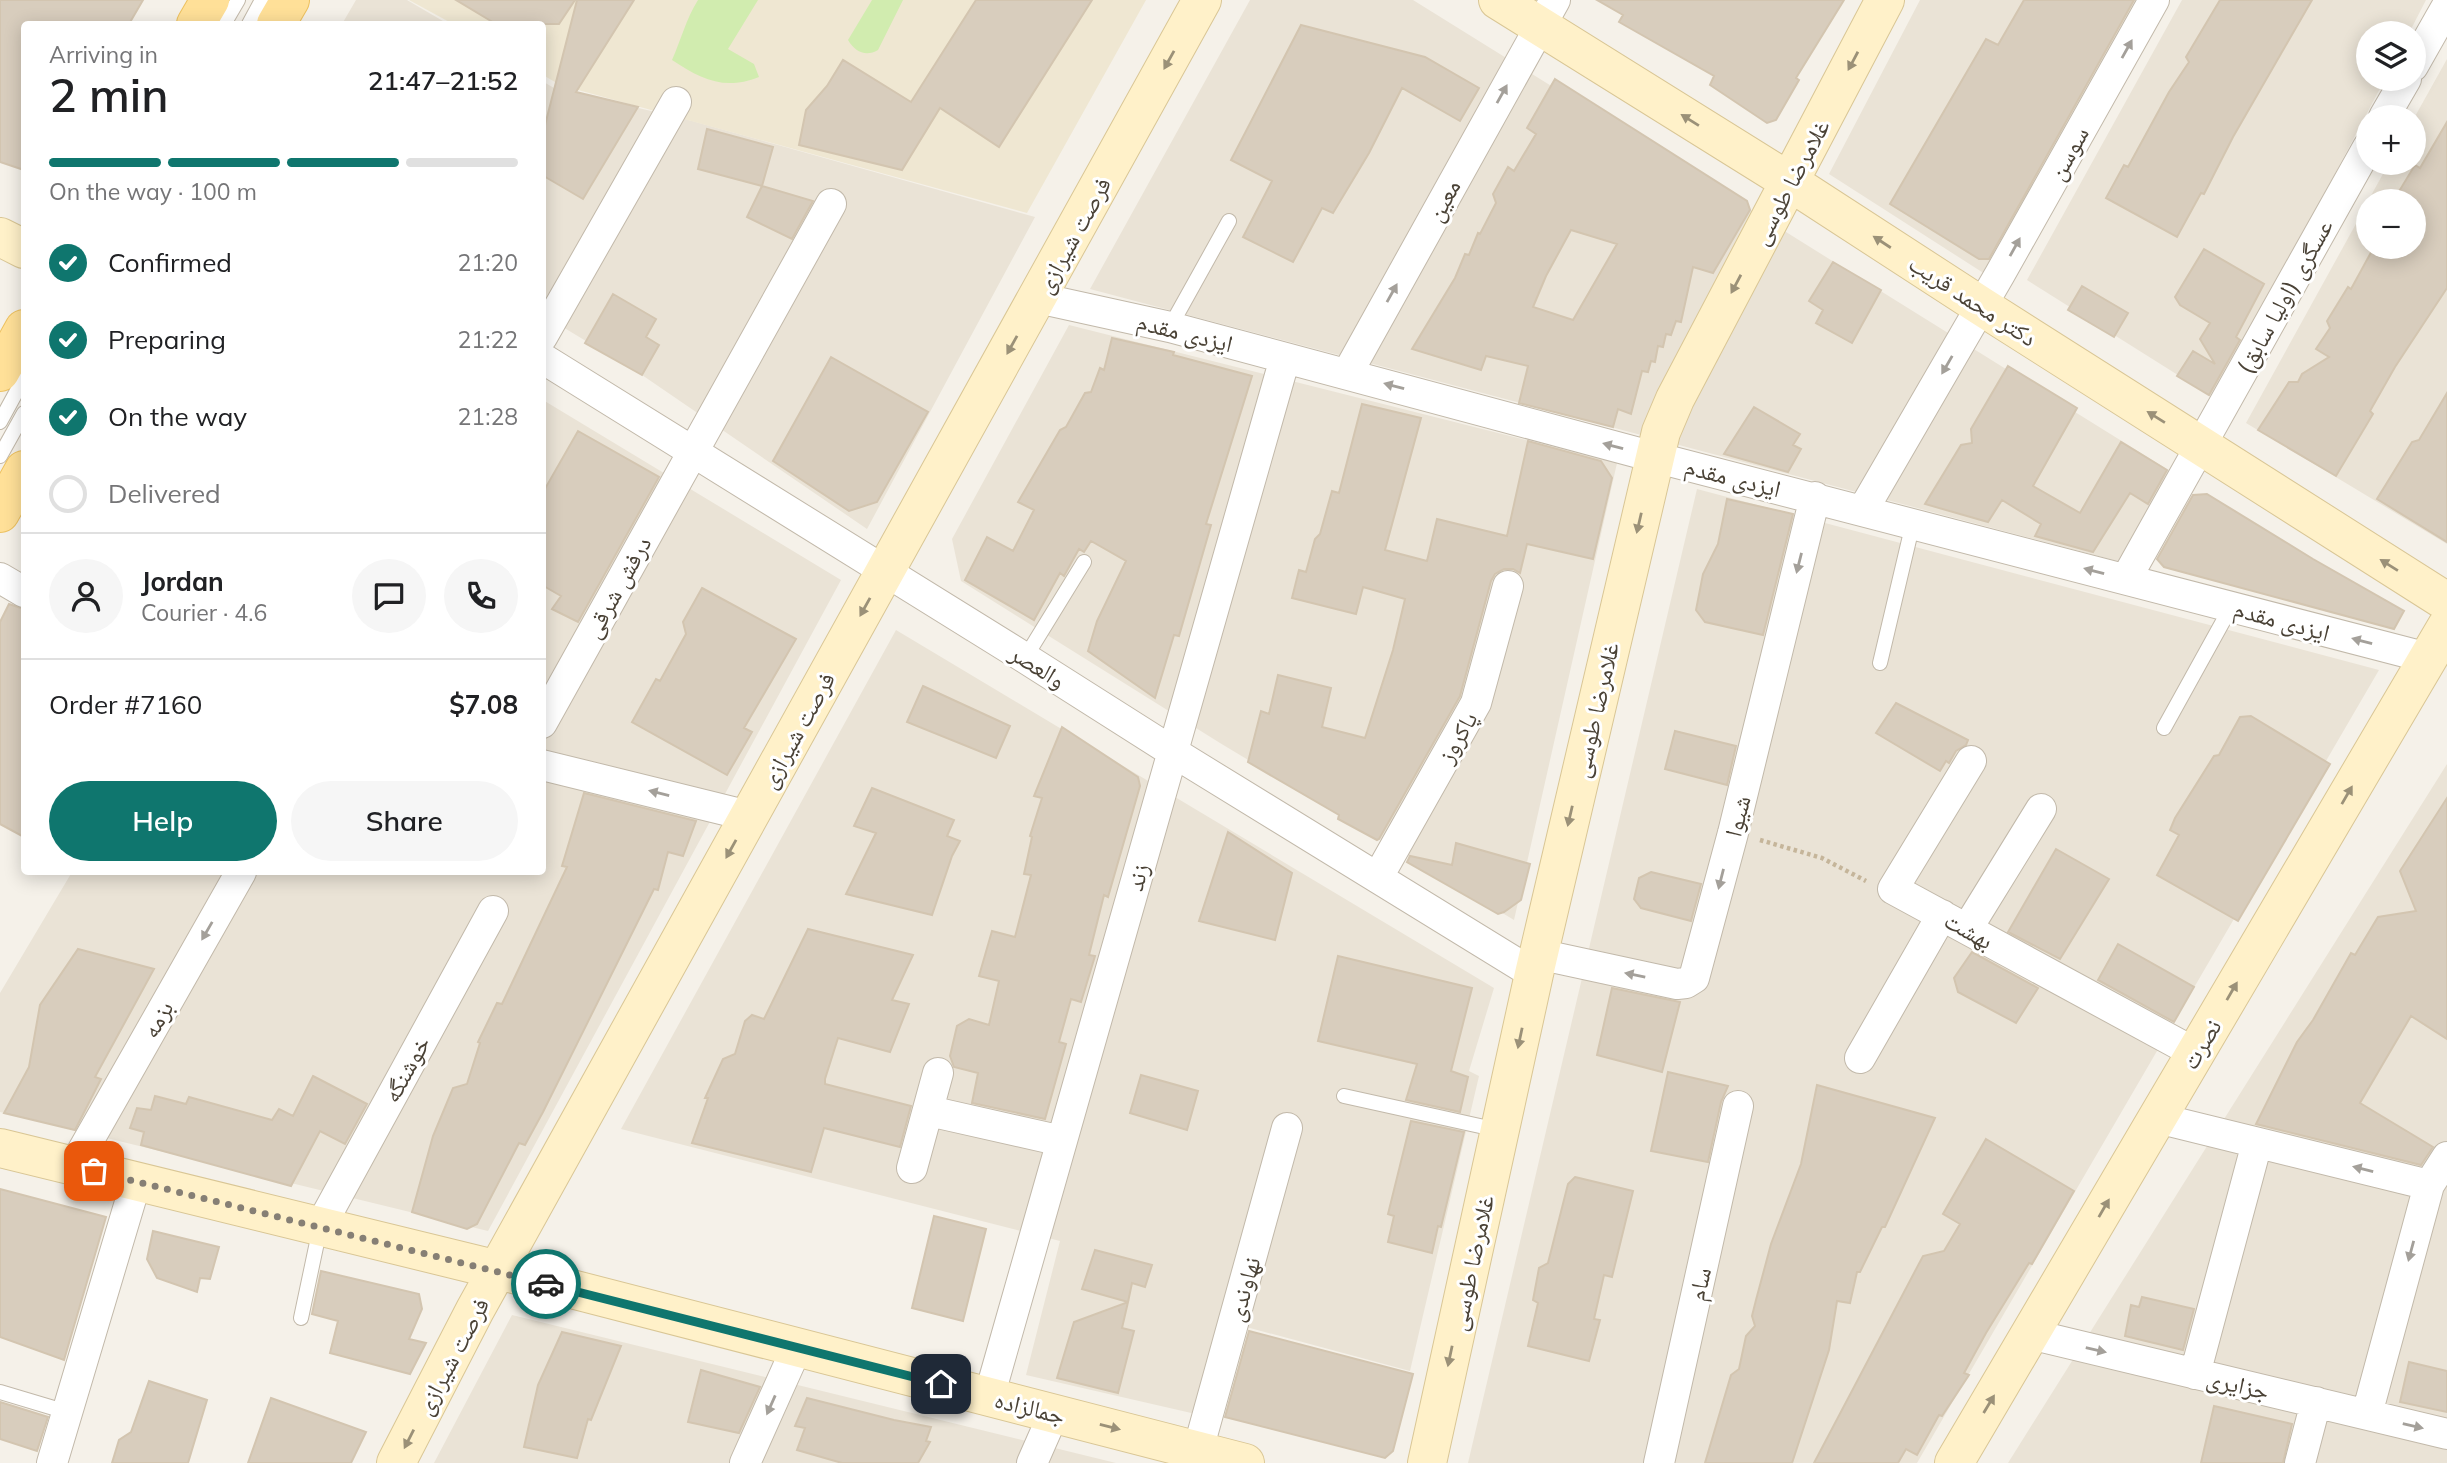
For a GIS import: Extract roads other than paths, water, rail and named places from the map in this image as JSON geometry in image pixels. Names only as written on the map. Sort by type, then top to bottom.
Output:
[{"type":"main road","points":[[198,21],[210,0]]},
{"type":"main road","points":[[278,21],[290,0]]},
{"type":"main road","name":"فرصت شیرازی","points":[[396,1463],[498,1270],[1202,0]]},
{"type":"main road","name":"دکتر محمد قریب","points":[[1498,0],[1547,13],[1790,182],[2447,602]]},
{"type":"main road","name":"غلامرضا طوسی","points":[[1427,1463],[1536,964],[1661,432],[1675,399],[1885,0]]},
{"type":"main road","points":[[0,237],[21,248]]},
{"type":"main road","points":[[0,372],[21,334]]},
{"type":"main road","points":[[0,513],[21,475]]},
{"type":"main road","name":"نصرت","points":[[1954,1463],[2447,626]]},
{"type":"main road","name":"جمالزاده","points":[[0,1148],[498,1270],[1245,1463]]},
{"type":"street","name":"سوسن","points":[[1863,510],[2154,0]]},
{"type":"street","points":[[2426,43],[2447,6]]},
{"type":"street","name":"معین","points":[[1347,374],[1547,13]]},
{"type":"street","points":[[546,330],[676,102]]},
{"type":"street","name":"عسگری (اولیا سابق)","points":[[2126,579],[2356,168]]},
{"type":"street","name":"درفش شرقی","points":[[546,716],[831,204]]},
{"type":"street","name":"ایزدی مقدم","points":[[1038,298],[1170,327],[1654,457],[2428,658]]},
{"type":"street","name":"زند","points":[[989,1397],[1285,358]]},
{"type":"street","name":"والعصر","points":[[546,360],[1172,752],[1378,877],[1536,964]]},
{"type":"street","name":"شیوا","points":[[1536,964],[1677,984],[1691,981],[1697,972],[1815,497]]},
{"type":"street","points":[[0,578],[21,590]]},
{"type":"street","name":"پاکروز","points":[[1378,877],[1476,703],[1508,586]]},
{"type":"street","name":"بهشت","points":[[1971,761],[1893,889],[2195,1053]]},
{"type":"street","points":[[546,766],[749,816]]},
{"type":"street","points":[[1860,1058],[1954,922],[2041,809]]},
{"type":"street","name":"بزمه","points":[[74,1167],[239,875]]},
{"type":"street","name":"خوشنگه","points":[[320,1227],[493,911]]},
{"type":"street","points":[[912,1168],[938,1073]]},
{"type":"street","name":"سام","points":[[1659,1463],[1738,1106]]},
{"type":"street","points":[[929,1111],[1062,1141]]},
{"type":"street","points":[[2157,1118],[2429,1185]]},
{"type":"street","name":"نهاوندی","points":[[1198,1450],[1287,1128]]},
{"type":"street","points":[[2195,1374],[2257,1143]]},
{"type":"street","points":[[2367,1415],[2429,1185],[2447,1157]]},
{"type":"street","points":[[52,1463],[135,1182]]},
{"type":"street","name":"جزایری","points":[[2030,1334],[2447,1434]]},
{"type":"street","points":[[745,1463],[796,1347]]},
{"type":"street","points":[[2300,1463],[2316,1402]]},
{"type":"street","points":[[1032,1463],[1054,1413]]},
{"type":"lane","points":[[226,21],[238,0]]},
{"type":"lane","points":[[250,21],[262,0]]},
{"type":"lane","points":[[1170,327],[1229,221]]},
{"type":"lane","points":[[0,422],[21,384]]},
{"type":"lane","points":[[0,456],[21,418]]},
{"type":"lane","points":[[1880,663],[1913,523]]},
{"type":"lane","points":[[1025,658],[1084,562]]},
{"type":"lane","points":[[2164,728],[2231,607]]},
{"type":"lane","points":[[1344,1096],[1500,1130]]},
{"type":"lane","points":[[301,1318],[320,1227]]},
{"type":"lane","points":[[0,1392],[67,1412]]}]
